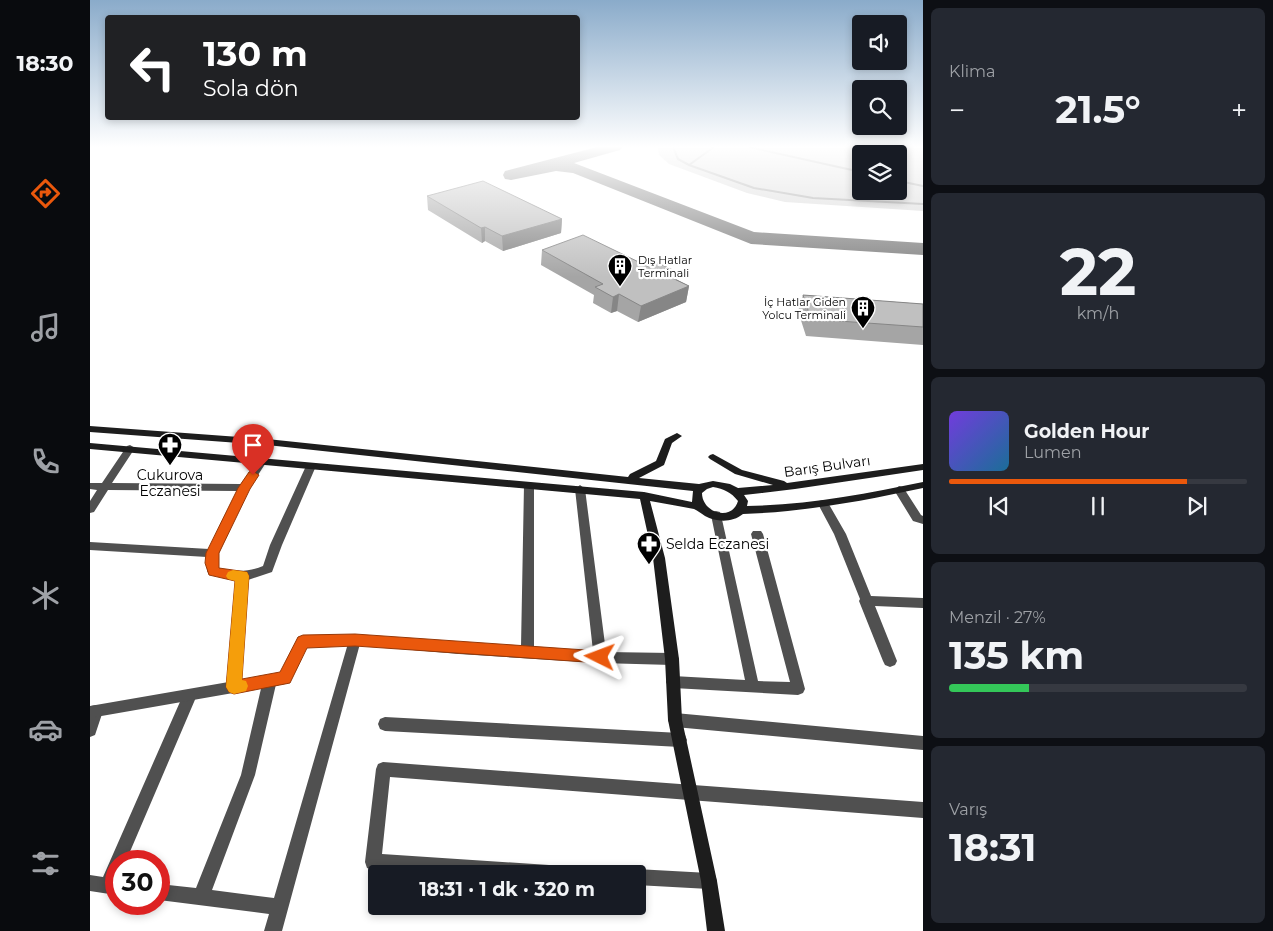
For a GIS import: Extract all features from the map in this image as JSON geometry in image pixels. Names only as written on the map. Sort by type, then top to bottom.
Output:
[{"type":"main road","points":[[90,429],[267,442],[525,470],[632,479],[701,488],[708,485],[719,485],[736,492],[743,501],[741,510]]},
{"type":"main road","points":[[632,479],[634,476],[660,463],[668,441],[677,436]]},
{"type":"main road","points":[[90,446],[130,448],[644,496],[701,507],[716,515],[729,516],[741,510],[778,510],[823,504],[923,485]]},
{"type":"main road","points":[[713,457],[739,472],[780,483],[786,488]]},
{"type":"main road","name":"Barış Bulvarı","points":[[736,492],[786,488],[923,467]]},
{"type":"main road","points":[[701,488],[696,497],[701,507]]},
{"type":"main road","points":[[644,496],[659,558],[672,659],[676,720],[709,881],[716,931]]},
{"type":"street","points":[[90,509],[130,448]]},
{"type":"street","points":[[262,461],[244,488],[213,553],[213,571],[227,575],[242,576],[256,575],[268,569],[276,545],[311,466]]},
{"type":"street","points":[[90,486],[244,488]]},
{"type":"street","points":[[527,653],[529,486]]},
{"type":"street","points":[[580,489],[600,657]]},
{"type":"street","points":[[899,490],[917,518],[923,520]]},
{"type":"street","points":[[823,504],[840,534],[890,661]]},
{"type":"street","points":[[716,515],[753,686]]},
{"type":"street","points":[[673,682],[798,689],[757,534]]},
{"type":"street","points":[[90,546],[213,553]]},
{"type":"street","points":[[234,687],[242,576]]},
{"type":"street","points":[[865,601],[923,603]]},
{"type":"street","points":[[273,931],[355,640]]},
{"type":"street","points":[[90,730],[93,712],[285,678],[303,642],[355,640],[459,649],[672,659]]},
{"type":"street","points":[[201,896],[248,775],[270,680]]},
{"type":"street","points":[[123,850],[190,695]]},
{"type":"street","points":[[676,720],[923,743]]},
{"type":"street","points":[[385,724],[680,740]]},
{"type":"street","points":[[421,865],[373,862],[383,769],[923,810]]},
{"type":"street","points":[[646,878],[709,881]]},
{"type":"street","points":[[90,884],[105,886]]},
{"type":"street","points":[[170,893],[279,907]]},
{"type":"shaded area","points":[[740,190],[852,190],[852,200],[907,200],[907,190],[923,190],[923,211],[785,202]]},
{"type":"building","points":[[448,190],[503,190],[562,219],[502,236],[485,227],[481,228],[427,196]]},
{"type":"building","points":[[583,235],[649,267],[658,263],[677,272],[668,276],[689,286],[641,306],[619,294],[613,297],[595,287],[603,284],[542,250]]},
{"type":"building","points":[[803,295],[923,304],[923,327],[811,319]]},
{"type":"waterway","points":[[768,190],[813,198],[923,204]]},
{"type":"taxiway","points":[[632,190],[751,238],[923,249]]},
{"type":"slow traffic","points":[[233,576],[242,576],[234,687],[241,686]]},
{"type":"place","name":"Dış Hatlar Terminali","points":[[620,287]]},
{"type":"place","name":"İç Hatlar Giden Yolcu Terminali","points":[[863,329]]},
{"type":"place","name":"Cukurova Eczanesi","points":[[170,466]]},
{"type":"place","name":"Selda Eczanesi","points":[[649,565]]},
{"type":"route","points":[[253,475],[244,488],[213,553],[212,563],[213,571],[227,575],[242,576],[234,687],[285,678],[303,642],[355,640],[459,649],[600,657]]}]
